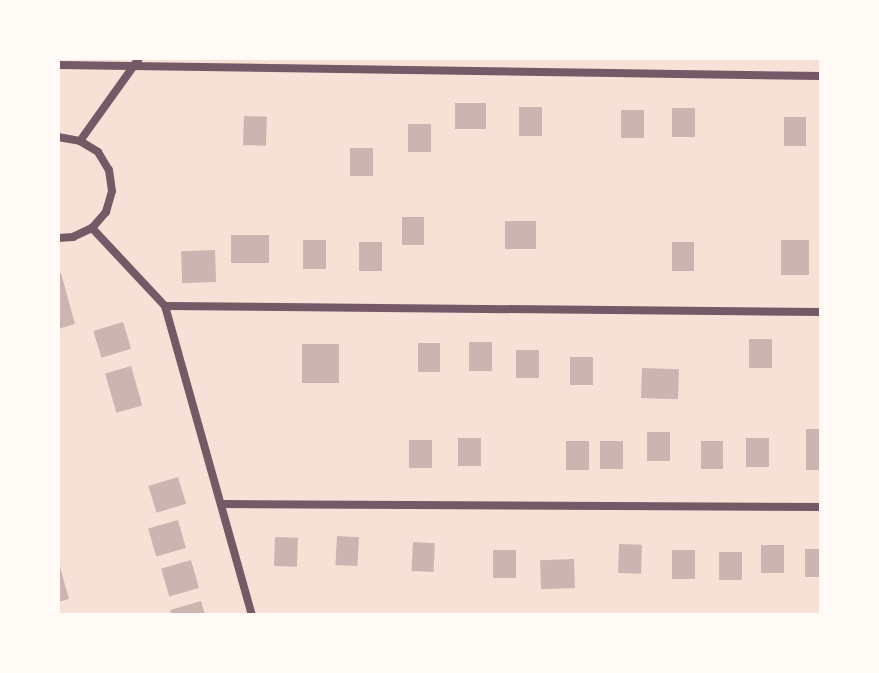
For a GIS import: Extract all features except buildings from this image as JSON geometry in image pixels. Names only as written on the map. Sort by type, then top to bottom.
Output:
[{"type":"street","points":[[58,65],[138,61],[821,76]]},
{"type":"street","points":[[80,141],[138,61]]},
{"type":"street","points":[[58,137],[80,141],[98,152],[109,170],[112,191],[106,212],[92,228],[73,237],[58,238]]},
{"type":"street","points":[[92,228],[165,306],[252,615]]},
{"type":"street","points":[[165,306],[821,312]]},
{"type":"street","points":[[221,504],[821,507]]}]
